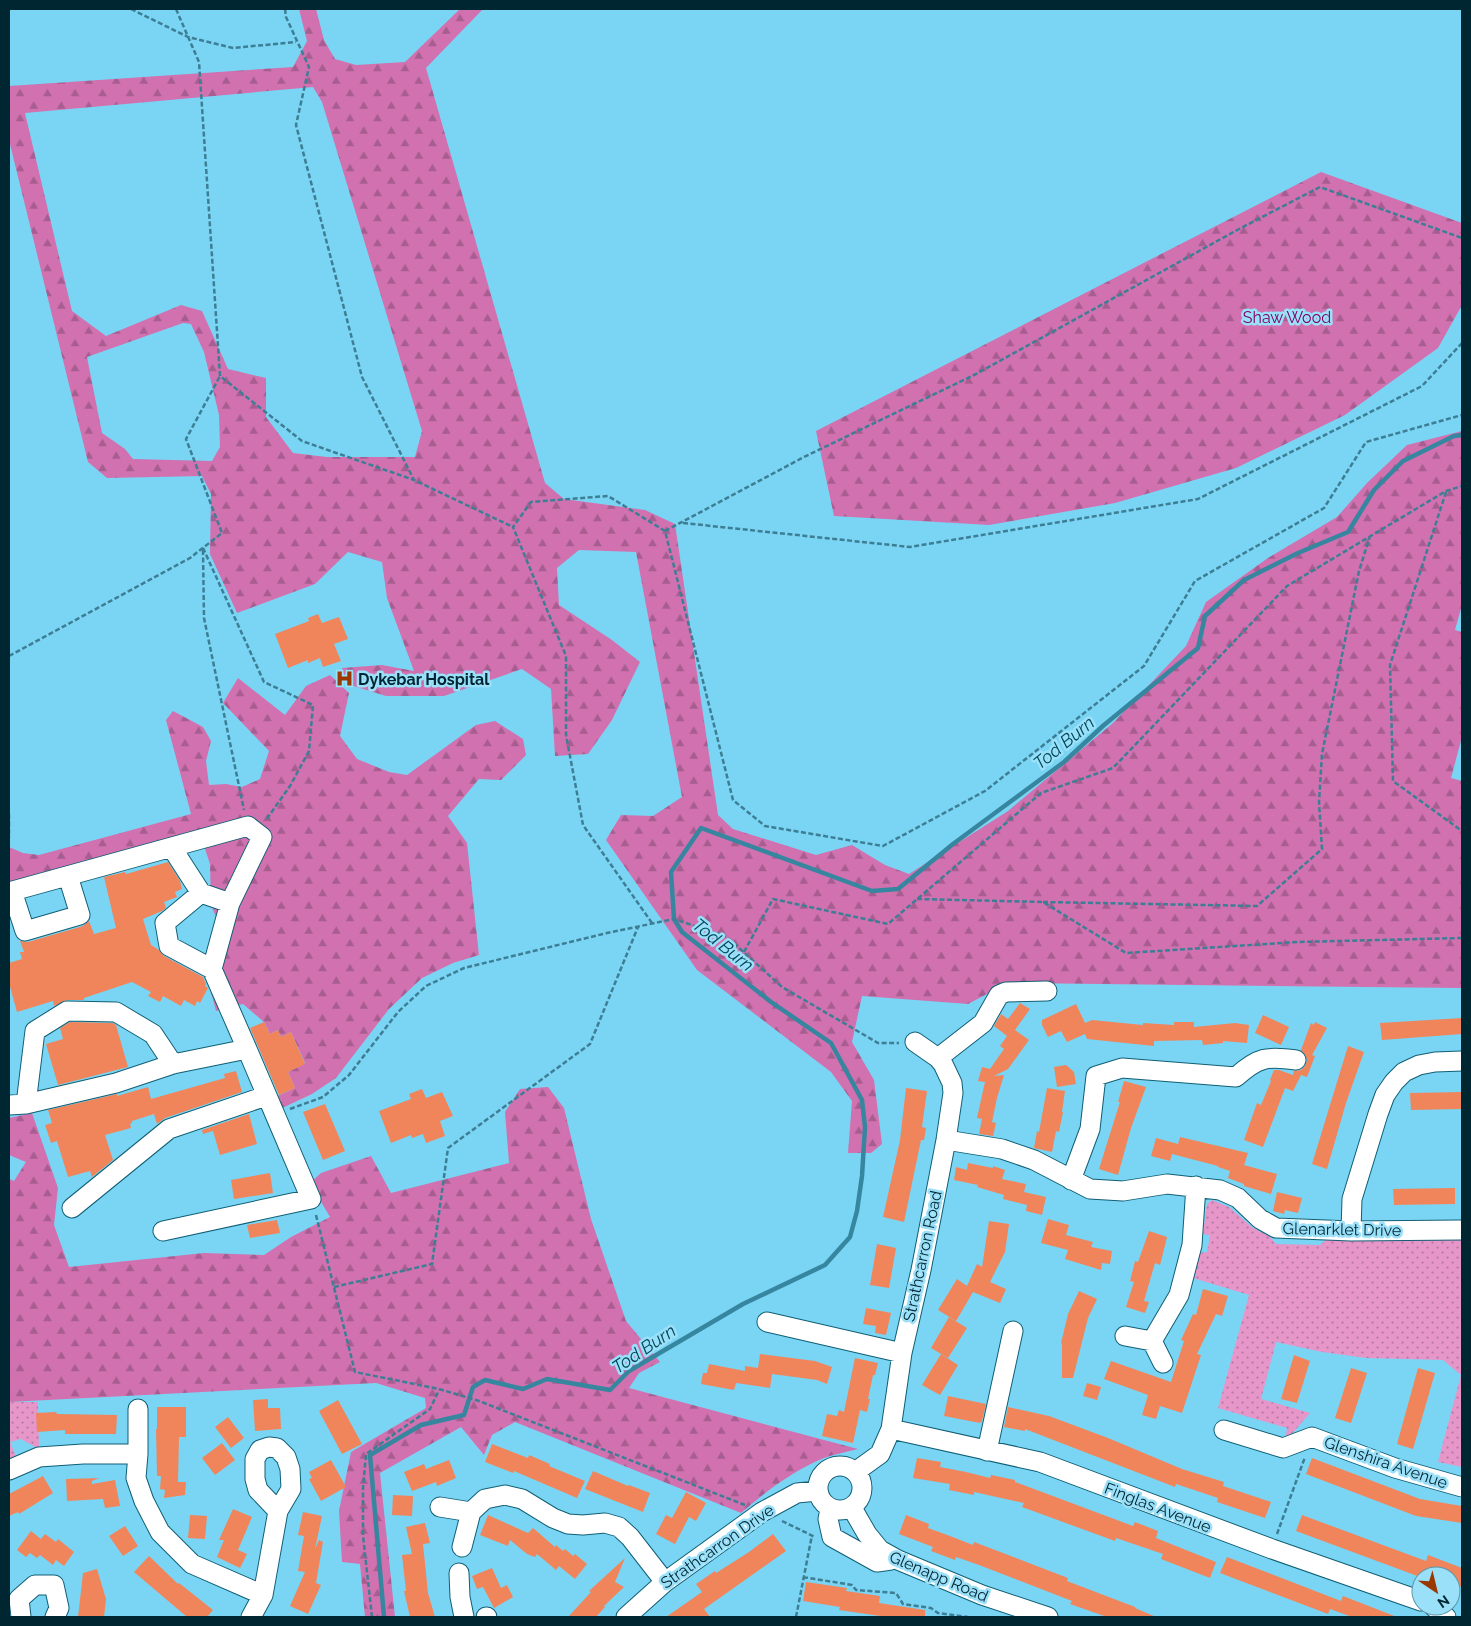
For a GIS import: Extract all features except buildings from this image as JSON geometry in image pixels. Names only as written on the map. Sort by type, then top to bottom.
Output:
[{"type":"street","points":[[68,876],[80,915],[25,931],[10,892],[68,876],[172,848],[252,830],[262,838],[230,903],[212,969]]},
{"type":"street","points":[[172,848],[201,893],[230,903]]},
{"type":"street","points":[[163,1230],[312,1199],[212,969],[169,946],[164,923],[201,893]]},
{"type":"street","points":[[938,1058],[983,1023],[999,995],[1006,992],[1047,991]]},
{"type":"street","points":[[173,1064],[153,1034],[116,1012],[67,1011],[35,1031],[17,1105],[116,1083],[173,1064],[247,1049]]},
{"type":"street","name":"Strathcarron Road","points":[[855,1472],[880,1454],[890,1429],[902,1353],[921,1270],[953,1093],[952,1083],[943,1064],[938,1058],[915,1042]]},
{"type":"street","points":[[1071,1180],[1090,1129],[1096,1076],[1122,1068],[1236,1077],[1248,1066],[1261,1060],[1273,1057],[1296,1060]]},
{"type":"street","points":[[1351,1231],[1352,1199],[1378,1114],[1390,1088],[1404,1072],[1419,1066],[1435,1062],[1462,1061]]},
{"type":"street","points":[[72,1208],[169,1129],[266,1096]]},
{"type":"street","name":"Glenarklet Drive","points":[[946,1140],[1010,1152],[1034,1160],[1090,1189],[1124,1191],[1167,1184],[1220,1190],[1238,1198],[1260,1220],[1276,1228],[1351,1231],[1462,1230]]},
{"type":"street","points":[[1152,1341],[1179,1295],[1192,1245],[1196,1186]]},
{"type":"street","points":[[768,1322],[902,1353]]},
{"type":"street","points":[[987,1450],[1013,1331]]},
{"type":"street","points":[[1125,1336],[1152,1341]]},
{"type":"street","points":[[1152,1341],[1163,1363]]},
{"type":"street","points":[[138,1409],[136,1478],[144,1501],[160,1532],[192,1564],[263,1595]]},
{"type":"street","name":"Finglas Avenue","points":[[890,1429],[1040,1462],[1272,1549],[1411,1598]]},
{"type":"street","name":"Glenshira Avenue","points":[[1224,1430],[1283,1448],[1312,1437],[1395,1468],[1462,1487]]},
{"type":"street","points":[[9,1470],[39,1457],[83,1454],[138,1454]]},
{"type":"street","points":[[833,1467],[846,1467],[855,1472],[860,1478],[863,1488],[862,1495],[857,1504],[852,1508],[842,1511],[830,1509],[824,1504],[817,1491],[822,1475],[833,1467]]},
{"type":"street","name":"Strathcarron Drive","points":[[626,1617],[665,1582],[762,1512],[797,1493],[817,1491]]},
{"type":"street","points":[[462,1547],[471,1512],[485,1498],[505,1495],[522,1499],[553,1518],[568,1524],[605,1523],[619,1527],[630,1537],[665,1582]]},
{"type":"street","points":[[440,1507],[471,1512]]},
{"type":"street","name":"Glenapp Road","points":[[852,1508],[867,1534],[880,1550],[898,1560],[982,1595],[1048,1617]]},
{"type":"street","points":[[830,1509],[828,1520],[832,1537],[877,1562],[898,1560]]},
{"type":"street","points":[[251,1617],[263,1595],[278,1511]]},
{"type":"street","points":[[459,1573],[460,1597],[464,1617]]},
{"type":"street","points":[[21,1617],[19,1599],[35,1584],[54,1585],[59,1608],[55,1617]]},
{"type":"path","points":[[131,9],[188,37],[233,48],[297,42]]},
{"type":"path","points":[[9,656],[190,558],[222,533],[186,439],[220,376],[199,62],[176,9]]},
{"type":"path","points":[[285,9],[286,17],[309,67],[296,125],[362,377],[414,480]]},
{"type":"path","points":[[665,531],[804,457],[976,374],[1239,229],[1320,187],[1462,238]]},
{"type":"path","points":[[681,523],[910,547],[1198,500],[1422,386],[1462,343]]},
{"type":"path","points":[[220,376],[302,441],[414,480],[513,527],[566,656],[566,735],[583,825],[652,923]]},
{"type":"path","points":[[513,527],[531,502],[608,496],[665,531],[733,800],[765,826],[883,846],[985,791],[1144,666],[1195,581],[1324,508],[1366,442],[1462,415]]},
{"type":"path","points":[[744,952],[773,898],[888,924],[1041,792],[1113,768],[1287,586],[1446,491],[1462,486]]},
{"type":"path","points":[[1446,491],[1390,665],[1393,781],[1462,832]]},
{"type":"path","points":[[917,898],[1256,906],[1322,849],[1320,802],[1322,754],[1358,571],[1370,536]]},
{"type":"path","points":[[203,548],[264,682],[313,705],[309,750],[290,786],[252,830]]},
{"type":"path","points":[[203,548],[204,618],[252,830]]},
{"type":"path","points":[[9,814],[9,838]]},
{"type":"path","points":[[1043,902],[1126,953],[1297,942],[1462,938]]},
{"type":"path","points":[[275,1115],[323,1097],[348,1075],[398,1012],[426,986],[464,968],[674,918],[727,937],[782,987],[878,1043],[915,1042]]},
{"type":"path","points":[[334,1287],[432,1264],[448,1148],[590,1044],[638,926]]},
{"type":"path","points":[[312,1199],[355,1372],[439,1389],[480,1401],[762,1512]]},
{"type":"path","points":[[372,1617],[363,1536],[363,1488],[366,1454],[430,1409],[439,1389]]},
{"type":"path","points":[[1272,1549],[1312,1437]]},
{"type":"path","points":[[796,1617],[812,1535]]},
{"type":"path","points":[[803,1578],[852,1585],[856,1590],[896,1593],[903,1604],[931,1608],[938,1613],[968,1617]]},
{"type":"shaded area","points":[[1212,1200],[1229,1207],[1253,1228],[1269,1236],[1276,1244],[1320,1245],[1331,1236],[1462,1235],[1462,1467],[1438,1462],[1461,1375],[1443,1360],[1366,1358],[1322,1352],[1276,1342],[1261,1399],[1310,1413],[1285,1442],[1287,1428],[1218,1408],[1249,1295],[1193,1278],[1198,1253],[1207,1252],[1210,1235],[1203,1234],[1207,1204]]},
{"type":"shaded area","points":[[9,1402],[38,1402],[39,1449],[21,1439],[10,1442],[16,1457],[9,1461]]},
{"type":"green space","points":[[299,9],[316,9],[324,40],[335,59],[356,65],[405,62],[460,9],[483,9],[426,68],[545,483],[564,499],[645,510],[675,524],[718,815],[733,829],[816,855],[852,845],[885,865],[909,874],[1008,811],[1113,723],[1186,646],[1206,602],[1268,558],[1337,517],[1367,483],[1407,445],[1462,431],[1462,605],[1455,630],[1462,632],[1462,737],[1451,778],[1462,781],[1462,988],[1008,983],[968,1004],[862,996],[852,1042],[874,1080],[882,1144],[871,1153],[848,1153],[852,1101],[831,1072],[697,970],[606,840],[621,815],[653,816],[682,797],[636,552],[579,550],[557,568],[559,605],[612,640],[640,662],[612,720],[588,754],[555,756],[551,689],[522,669],[444,696],[386,696],[347,684],[342,668],[382,665],[414,671],[387,598],[382,562],[348,552],[315,584],[237,613],[210,554],[211,494],[202,476],[107,478],[88,462],[9,140],[9,86],[293,67],[307,41]],"holes":[[[313,87],[322,102],[422,431],[415,457],[327,457],[293,453],[266,417],[266,378],[228,369],[202,311],[181,305],[106,336],[72,311],[25,113]],[[183,323],[191,324],[204,352],[219,415],[220,447],[212,461],[133,459],[125,449],[102,433],[87,357]]]},
{"type":"green space","name":"Shaw Wood","points":[[1321,172],[1462,223],[1462,305],[1438,348],[1345,415],[1236,468],[1115,503],[989,525],[834,516],[816,431]]},
{"type":"green space","points":[[330,675],[349,693],[340,736],[357,759],[389,772],[407,775],[476,725],[495,721],[523,739],[526,755],[501,780],[479,779],[448,816],[467,843],[479,955],[453,963],[422,978],[389,1009],[336,1078],[312,1094],[280,1109],[275,1097],[295,1088],[288,1072],[305,1063],[291,1032],[281,1037],[278,1030],[270,1034],[264,1022],[243,1004],[216,1011],[207,976],[218,922],[211,905],[210,864],[204,846],[9,884],[9,847],[23,853],[39,855],[191,814],[166,720],[173,711],[203,727],[211,741],[206,761],[209,785],[226,784],[242,787],[260,779],[269,751],[223,703],[238,678],[285,715],[306,686]]},
{"type":"green space","points":[[548,1087],[564,1108],[591,1219],[626,1321],[660,1362],[639,1373],[629,1388],[858,1449],[824,1458],[791,1475],[741,1513],[515,1422],[492,1435],[484,1455],[461,1427],[380,1473],[395,1617],[365,1617],[360,1564],[342,1562],[339,1511],[351,1452],[426,1408],[425,1398],[376,1383],[9,1402],[9,1179],[14,1181],[26,1162],[9,1155],[9,1118],[32,1113],[58,1188],[54,1225],[69,1267],[204,1253],[264,1255],[291,1237],[330,1217],[310,1183],[321,1173],[371,1156],[391,1193],[509,1163],[505,1112],[520,1089]]},
{"type":"waterway","name":"Tod Burn","points":[[384,1617],[370,1455],[421,1425],[464,1415],[473,1387],[485,1380],[523,1389],[547,1379],[610,1390],[629,1371],[743,1304],[825,1265],[850,1237],[857,1211],[862,1176],[865,1127],[862,1100],[831,1043],[771,1002],[682,932],[674,919],[671,872],[701,828],[872,891],[898,889],[953,844],[1064,762],[1104,725],[1198,648],[1205,616],[1244,580],[1298,553],[1348,532],[1374,490],[1403,461],[1454,436],[1462,435]]},
{"type":"place","name":"Dykebar Hospital","points":[[344,679]]}]
